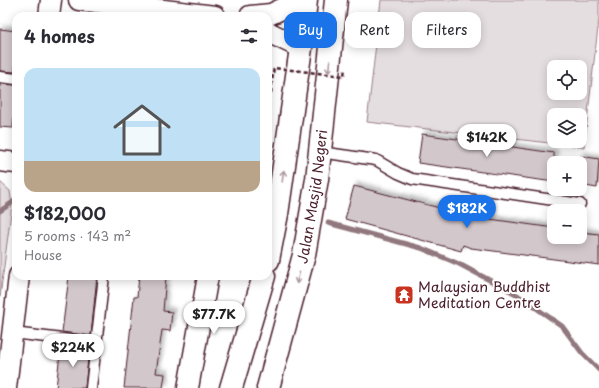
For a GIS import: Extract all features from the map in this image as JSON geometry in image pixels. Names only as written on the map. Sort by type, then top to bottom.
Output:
[{"type":"highway","points":[[305,12],[306,0]]},
{"type":"highway","name":"Jalan Masjid Negeri","points":[[268,388],[304,254],[320,152],[336,0]]},
{"type":"highway","points":[[272,240],[301,48]]},
{"type":"highway","points":[[232,388],[263,280]]},
{"type":"street","points":[[50,12],[51,0]]},
{"type":"street","points":[[79,0],[135,11],[151,12]]},
{"type":"street","points":[[272,14],[301,0]]},
{"type":"street","points":[[272,34],[284,40]]},
{"type":"street","points":[[0,162],[12,163]]},
{"type":"street","points":[[6,388],[19,280]]},
{"type":"street","points":[[188,388],[207,280]]},
{"type":"lane","points":[[0,77],[12,78]]},
{"type":"lane","points":[[320,152],[376,160],[398,173],[412,179],[580,204]]},
{"type":"lane","points":[[91,388],[104,280]]},
{"type":"lane","points":[[13,333],[96,343]]},
{"type":"path","points":[[272,84],[274,68],[344,76],[346,68]]},
{"type":"shaded area","points":[[381,0],[599,0],[599,19],[587,121],[587,108],[547,108],[547,143],[367,122],[375,48],[404,48],[404,12],[380,12]]},
{"type":"shaded area","points":[[0,182],[10,191],[12,205],[0,297]]},
{"type":"building","points":[[0,29],[12,30],[12,72],[0,71]]},
{"type":"building","points":[[0,84],[12,85],[12,128],[0,127]]},
{"type":"building","points":[[422,134],[554,153],[554,156],[547,156],[547,181],[418,163]]},
{"type":"building","points":[[587,157],[599,159],[597,188],[587,186]]},
{"type":"building","points":[[354,186],[475,217],[547,227],[547,244],[587,244],[587,233],[599,234],[599,265],[471,248],[463,245],[461,251],[345,219]]},
{"type":"building","points":[[68,280],[97,280],[91,336],[62,332]]},
{"type":"building","points":[[139,280],[166,280],[163,311],[172,312],[170,331],[162,330],[156,373],[165,374],[163,388],[124,388],[134,297],[137,297]]},
{"type":"building","points":[[61,345],[89,349],[85,388],[56,388]]},
{"type":"waterway","points":[[0,211],[12,203]]},
{"type":"waterway","points":[[328,223],[421,248],[459,264],[516,294],[562,326],[582,353],[599,370]]},
{"type":"place","name":"Malaysian Buddhist Meditation Centre","points":[[404,295]]}]
